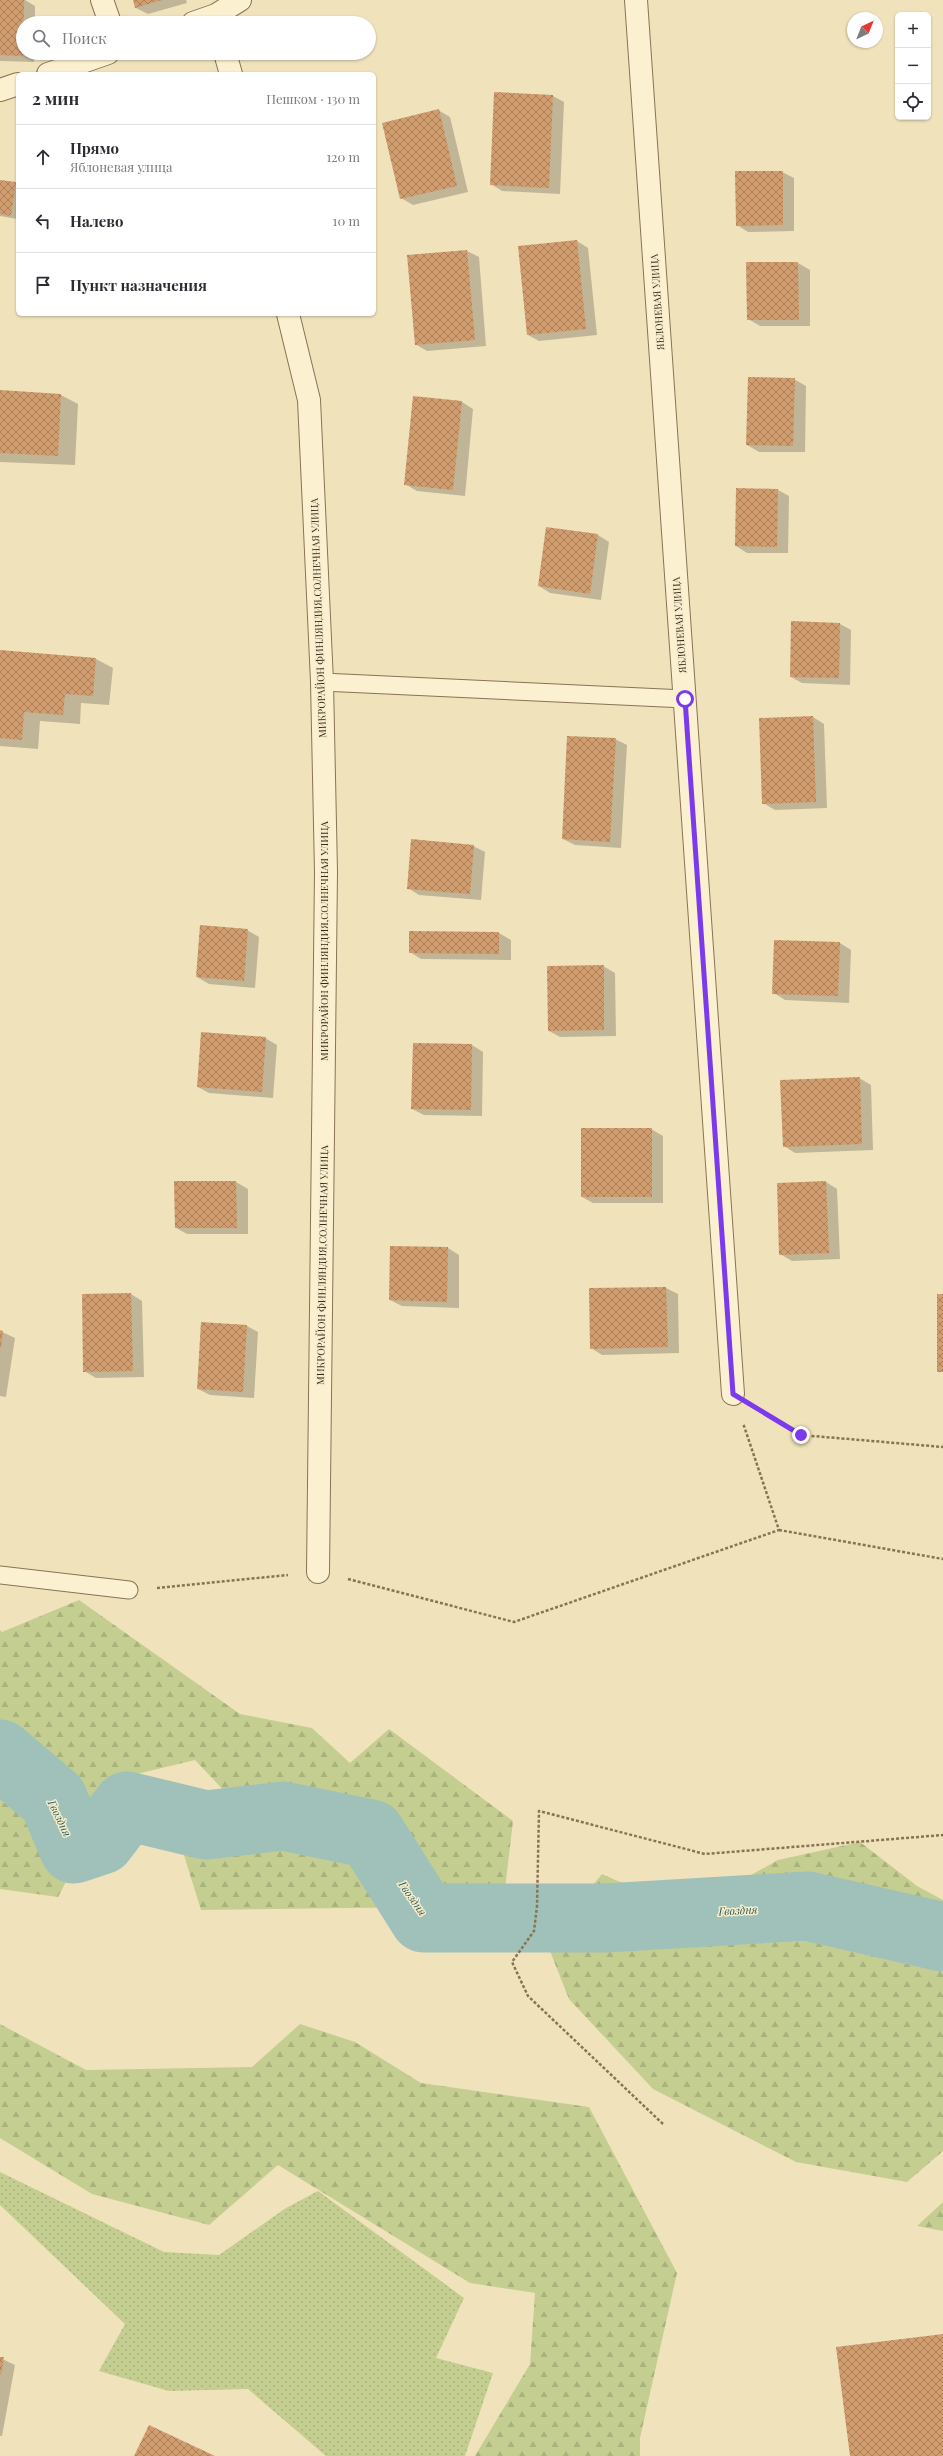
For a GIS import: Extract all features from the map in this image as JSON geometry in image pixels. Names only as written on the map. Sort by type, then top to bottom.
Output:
[{"type":"street","points":[[102,0],[108,16]]},
{"type":"street","points":[[221,16],[240,0]]},
{"type":"street","name":"ЯБЛОНЕВАЯ УЛИЦА","points":[[636,0],[733,1394]]},
{"type":"street","points":[[54,72],[88,60]]},
{"type":"street","points":[[227,60],[230,72]]},
{"type":"street","points":[[0,90],[16,85]]},
{"type":"street","name":"МИКРОРАЙОН ФИНЛЯНДИЯ,СОЛНЕЧНАЯ УЛИЦА","points":[[288,316],[309,400],[322,682],[326,872],[318,1572]]},
{"type":"lane","points":[[322,682],[685,699]]},
{"type":"lane","points":[[0,1575],[129,1590]]},
{"type":"path","points":[[733,1394],[779,1530]]},
{"type":"path","points":[[733,1394],[801,1435],[943,1447]]},
{"type":"path","points":[[129,1590],[318,1572],[514,1622],[779,1530],[943,1559]]},
{"type":"path","points":[[663,2124],[528,1996],[512,1962],[534,1931],[537,1906],[539,1811],[705,1854],[943,1835]]},
{"type":"green space","points":[[79,1600],[240,1714],[312,1728],[350,1763],[389,1729],[513,1821],[503,1906],[201,1910],[178,1836],[228,1795],[195,1760],[120,1778],[58,1897],[0,1889],[0,1630],[2,1632]]},
{"type":"green space","points":[[860,1842],[917,1886],[943,1900],[943,2151],[907,2182],[796,2162],[653,2089],[569,1999],[546,1941],[602,1874],[647,1894],[710,1898],[778,1860]]},
{"type":"green space","points":[[0,2024],[86,2070],[252,2067],[300,2024],[355,2042],[421,2083],[589,2107],[677,2273],[640,2438],[640,2456],[475,2456],[530,2364],[535,2293],[470,2283],[278,2165],[209,2225],[92,2194],[0,2138]]},
{"type":"green space","points":[[0,2172],[164,2252],[219,2255],[286,2208],[318,2191],[464,2298],[436,2358],[493,2373],[465,2456],[326,2456],[248,2389],[169,2391],[99,2371],[125,2324],[0,2205]]},
{"type":"green space","points":[[943,2202],[943,2231],[917,2226]]},
{"type":"building","points":[[0,0],[24,0],[24,16],[16,16],[16,56],[0,55]]},
{"type":"building","points":[[133,0],[162,0],[135,8]]},
{"type":"building","points":[[494,92],[553,95],[549,188],[490,185]]},
{"type":"building","points":[[439,109],[457,186],[400,199],[382,123]]},
{"type":"building","points":[[735,171],[783,171],[783,225],[736,226]]},
{"type":"building","points":[[0,180],[16,182],[11,216],[0,214]]},
{"type":"building","points":[[577,240],[586,329],[527,335],[518,246]]},
{"type":"building","points":[[467,250],[475,340],[415,345],[407,255]]},
{"type":"building","points":[[746,262],[798,262],[799,320],[747,320]]},
{"type":"building","points":[[748,377],[795,378],[793,446],[746,445]]},
{"type":"building","points":[[0,390],[61,394],[58,456],[0,453]]},
{"type":"building","points":[[413,396],[462,401],[453,490],[404,485]]},
{"type":"building","points":[[736,488],[778,489],[777,547],[735,546]]},
{"type":"building","points":[[546,527],[598,534],[590,594],[538,586]]},
{"type":"building","points":[[791,621],[840,623],[839,678],[790,677]]},
{"type":"building","points":[[0,650],[96,658],[93,696],[65,694],[63,715],[24,712],[22,740],[0,738]]},
{"type":"building","points":[[813,716],[816,802],[762,804],[759,718]]},
{"type":"building","points":[[567,736],[616,738],[610,842],[562,839]]},
{"type":"building","points":[[411,839],[474,845],[470,894],[407,889]]},
{"type":"building","points":[[200,925],[248,929],[244,981],[196,977]]},
{"type":"building","points":[[409,931],[499,932],[499,954],[409,953]]},
{"type":"building","points":[[774,940],[840,942],[838,996],[772,994]]},
{"type":"building","points":[[604,965],[604,1030],[548,1031],[547,966]]},
{"type":"building","points":[[201,1032],[266,1037],[262,1092],[197,1087]]},
{"type":"building","points":[[413,1043],[472,1044],[471,1110],[411,1109]]},
{"type":"building","points":[[860,1077],[862,1144],[783,1147],[780,1080]]},
{"type":"building","points":[[581,1128],[652,1128],[652,1197],[581,1197]]},
{"type":"building","points":[[174,1181],[236,1181],[237,1228],[175,1228]]},
{"type":"building","points":[[826,1181],[829,1253],[779,1255],[777,1183]]},
{"type":"building","points":[[390,1246],[448,1247],[447,1302],[389,1300]]},
{"type":"building","points":[[666,1287],[668,1347],[590,1349],[589,1288]]},
{"type":"building","points":[[131,1293],[133,1371],[83,1372],[82,1294]]},
{"type":"building","points":[[937,1294],[943,1294],[943,1372],[937,1372]]},
{"type":"building","points":[[201,1322],[247,1325],[243,1392],[197,1389]]},
{"type":"building","points":[[0,1330],[3,1331],[1,1348],[0,1348]]},
{"type":"building","points":[[943,2334],[943,2456],[850,2456],[836,2347]]},
{"type":"building","points":[[0,2357],[4,2357],[1,2375],[0,2375]]},
{"type":"building","points":[[149,2425],[215,2456],[134,2456]]},
{"type":"waterway","name":"Гвоздня","points":[[0,1754],[53,1799],[74,1849],[101,1840],[127,1806],[206,1825],[283,1816],[371,1834],[424,1918],[606,1918],[807,1906],[943,1937]]},
{"type":"route","points":[[685,699],[733,1394],[801,1435]]}]
